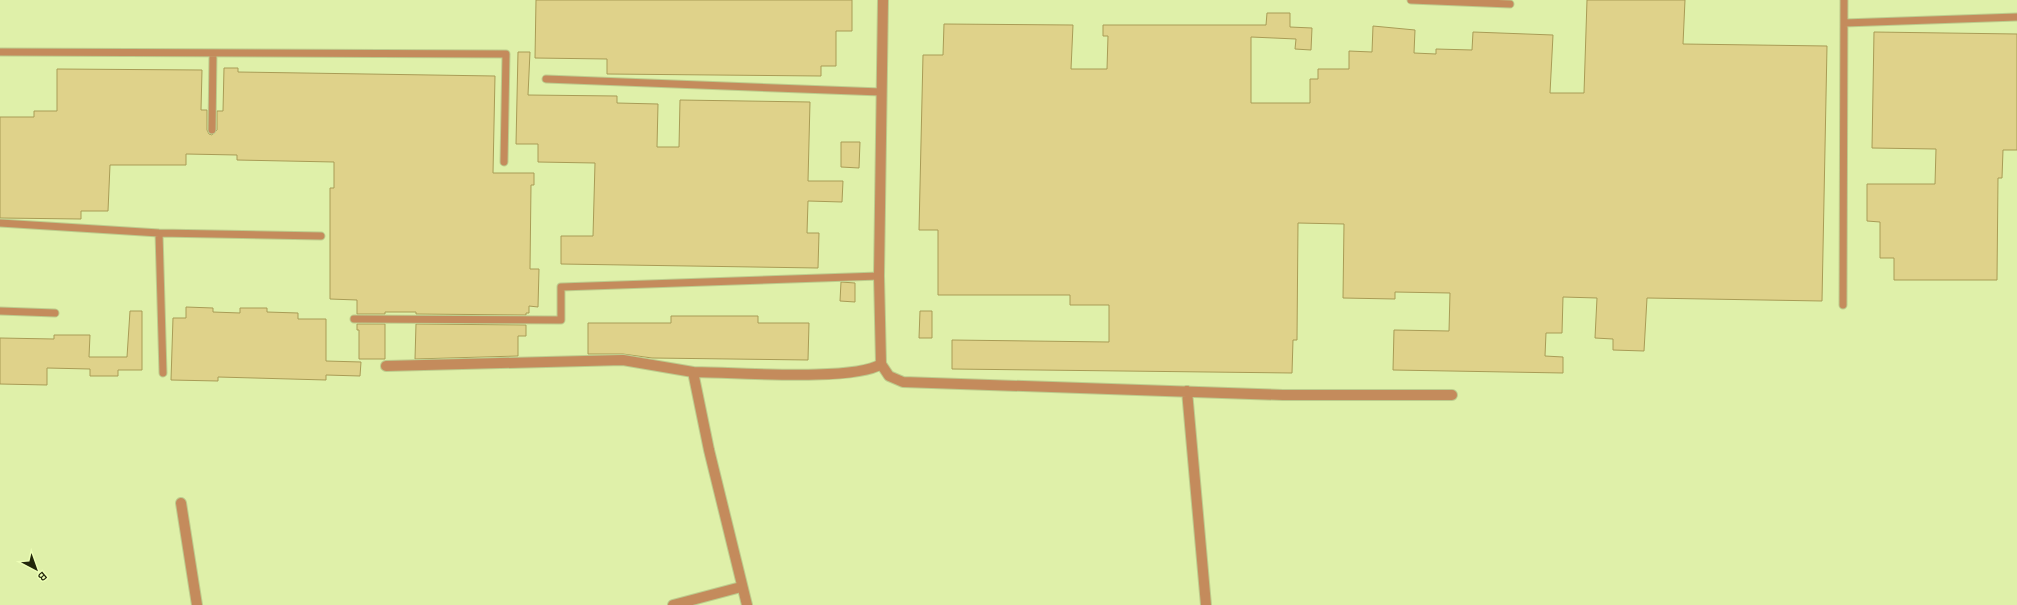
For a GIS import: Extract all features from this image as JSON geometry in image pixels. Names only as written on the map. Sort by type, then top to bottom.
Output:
[{"type":"street","points":[[883,0],[879,276],[880,364],[889,376],[903,382],[1283,394],[1452,395]]},
{"type":"street","points":[[386,366],[623,360],[693,372],[842,374],[871,369],[880,364]]},
{"type":"street","points":[[693,372],[709,450],[747,605]]},
{"type":"street","points":[[1187,391],[1206,605]]},
{"type":"street","points":[[180,503],[197,605]]},
{"type":"street","points":[[673,605],[742,587]]},
{"type":"lane","points":[[1411,0],[1510,4]]},
{"type":"lane","points":[[1843,305],[1844,0]]},
{"type":"lane","points":[[1844,22],[2017,17]]},
{"type":"lane","points":[[0,52],[506,54],[504,162]]},
{"type":"lane","points":[[212,130],[213,54]]},
{"type":"lane","points":[[546,79],[881,92]]},
{"type":"lane","points":[[0,223],[159,233],[321,236]]},
{"type":"lane","points":[[159,233],[163,373]]},
{"type":"lane","points":[[354,319],[561,320],[561,287],[879,276]]},
{"type":"lane","points":[[0,312],[55,313]]},
{"type":"building","points":[[536,0],[852,0],[852,31],[836,31],[836,66],[821,66],[821,76],[607,74],[607,59],[535,58]]},
{"type":"building","points":[[1587,0],[1685,0],[1683,44],[1827,46],[1822,301],[1647,298],[1644,351],[1613,350],[1613,339],[1595,338],[1597,298],[1563,297],[1562,333],[1546,333],[1545,356],[1563,357],[1563,373],[1393,370],[1394,330],[1449,331],[1450,293],[1395,292],[1395,299],[1343,298],[1344,224],[1298,223],[1297,340],[1293,340],[1292,373],[952,369],[952,340],[1109,342],[1109,305],[1070,305],[1070,295],[938,295],[938,230],[919,230],[923,55],[943,55],[944,24],[1073,25],[1071,69],[1107,69],[1108,36],[1103,36],[1103,25],[1266,25],[1267,13],[1290,13],[1290,27],[1312,28],[1311,50],[1295,49],[1296,39],[1251,37],[1251,103],[1310,103],[1310,79],[1318,79],[1318,69],[1349,69],[1349,51],[1372,52],[1373,26],[1415,30],[1414,53],[1436,54],[1436,49],[1472,50],[1473,32],[1553,35],[1550,93],[1584,93]]},
{"type":"building","points":[[1874,32],[2017,34],[2017,150],[2003,150],[2002,178],[1998,178],[1997,280],[1894,280],[1894,258],[1880,258],[1880,222],[1867,221],[1867,184],[1935,184],[1936,149],[1872,148]]},
{"type":"building","points":[[518,52],[530,52],[528,95],[617,96],[617,103],[658,104],[657,147],[679,147],[680,100],[810,102],[808,181],[843,181],[842,202],[808,201],[807,233],[819,233],[818,268],[561,264],[561,236],[593,236],[595,163],[538,162],[538,144],[516,144]]},
{"type":"building","points":[[224,68],[238,68],[238,72],[495,76],[493,173],[534,173],[534,185],[531,185],[530,269],[539,269],[538,307],[529,306],[529,313],[526,313],[526,315],[416,314],[416,312],[357,314],[357,300],[330,299],[330,188],[334,188],[334,162],[237,160],[237,155],[186,154],[186,165],[110,165],[108,211],[81,211],[81,219],[0,218],[0,117],[34,117],[34,111],[57,111],[57,69],[202,70],[201,110],[207,110],[207,130],[209,134],[212,135],[217,130],[217,111],[223,111]]},
{"type":"building","points":[[841,142],[860,142],[859,168],[841,167]]},
{"type":"building","points":[[841,282],[855,283],[855,302],[840,301]]},
{"type":"building","points":[[186,307],[213,308],[213,312],[240,313],[240,308],[267,308],[267,312],[298,313],[298,319],[326,319],[326,361],[361,362],[360,376],[326,375],[326,380],[218,377],[218,381],[171,380],[173,318],[186,318]]},
{"type":"building","points":[[130,311],[142,311],[142,370],[118,370],[118,376],[90,376],[90,369],[47,368],[47,385],[0,384],[0,338],[54,339],[54,335],[90,335],[89,357],[127,357]]},
{"type":"building","points":[[920,311],[932,311],[932,338],[919,338]]},
{"type":"building","points":[[671,316],[758,316],[758,323],[809,323],[808,360],[652,358],[623,354],[588,354],[588,323],[671,323]]},
{"type":"building","points":[[357,324],[385,324],[385,359],[359,359],[359,330],[357,330]]},
{"type":"building","points":[[416,324],[526,325],[526,336],[518,336],[518,356],[415,359]]}]
